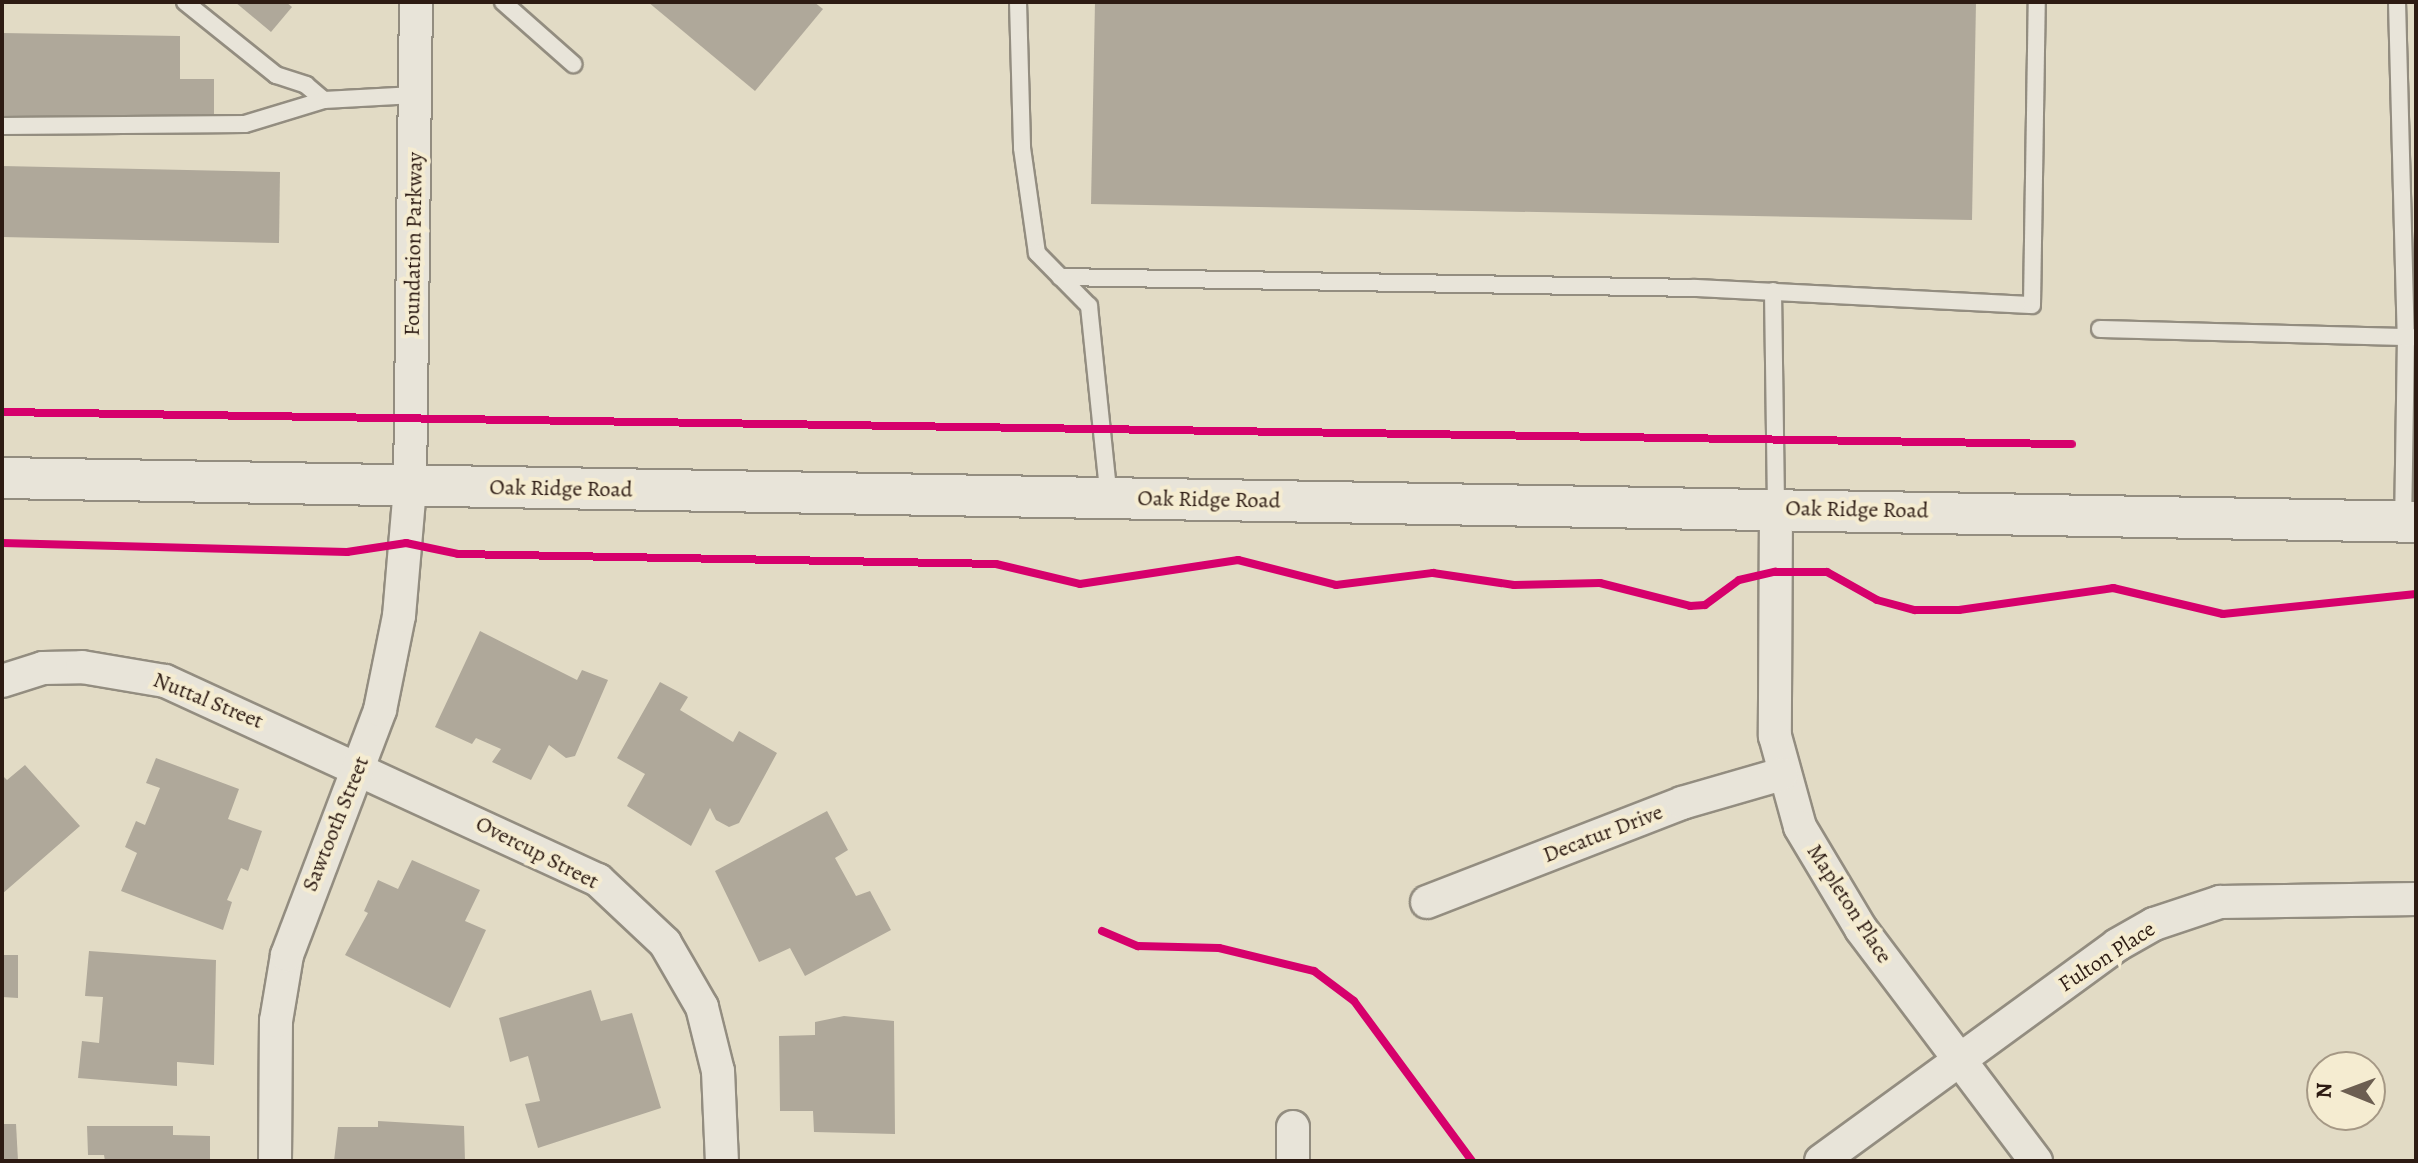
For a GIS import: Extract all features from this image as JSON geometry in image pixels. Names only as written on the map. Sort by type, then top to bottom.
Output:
[{"type":"street","name":"Foundation Parkway","points":[[410,487],[417,2]]},
{"type":"street","name":"Oak Ridge Road","points":[[2,478],[2410,522]]},
{"type":"street","name":"Sawtooth Street","points":[[275,1161],[276,1021],[284,965],[360,767],[392,656],[410,487]]},
{"type":"street","name":"Mapleton Place","points":[[1776,509],[1775,736],[1782,774],[1800,827],[1829,881],[2036,1161]]},
{"type":"street","name":"Nuttal Street","points":[[2,681],[43,668],[82,667],[145,676],[360,767]]},
{"type":"street","name":"Overcup Street","points":[[360,767],[598,880],[665,943],[686,972],[713,1037],[722,1161]]},
{"type":"street","name":"Decatur Drive","points":[[1427,902],[1682,803],[1782,774]]},
{"type":"street","name":"Fulton Place","points":[[1821,1161],[2117,945],[2186,911],[2246,899],[2416,899]]},
{"type":"street","points":[[1293,1127],[1293,1161]]},
{"type":"lane","points":[[185,2],[276,75],[306,85],[324,100]]},
{"type":"lane","points":[[503,2],[573,64]]},
{"type":"lane","points":[[1018,2],[1022,148],[1037,253],[1089,306],[1109,498]]},
{"type":"lane","points":[[1060,277],[1773,291],[2032,305],[2037,2]]},
{"type":"lane","points":[[2397,2],[2411,337],[2410,522]]},
{"type":"lane","points":[[2,126],[245,124],[324,100],[415,95]]},
{"type":"lane","points":[[1773,291],[1776,509]]},
{"type":"lane","points":[[2100,329],[2411,337]]},
{"type":"building","points":[[235,2],[286,2],[292,7],[271,32]]},
{"type":"building","points":[[648,2],[814,2],[823,9],[755,91]]},
{"type":"building","points":[[1095,2],[1976,2],[1972,220],[1091,204]]},
{"type":"building","points":[[2,33],[180,36],[180,79],[214,79],[214,122],[2,118]]},
{"type":"building","points":[[2,166],[280,172],[279,243],[2,237]]},
{"type":"building","points":[[480,631],[577,680],[582,670],[608,680],[575,756],[566,758],[549,745],[531,780],[492,762],[501,749],[476,738],[472,744],[435,727]]},
{"type":"building","points":[[660,682],[688,697],[680,710],[733,742],[739,731],[777,753],[739,823],[729,827],[716,820],[710,808],[691,846],[627,806],[645,774],[617,758]]},
{"type":"building","points":[[156,758],[239,789],[228,819],[262,831],[248,871],[241,868],[227,900],[232,902],[223,930],[121,891],[137,853],[125,847],[136,821],[145,825],[160,788],[146,783]]},
{"type":"building","points":[[25,765],[80,826],[2,894],[2,775],[7,780]]},
{"type":"building","points":[[827,811],[848,850],[835,858],[856,896],[870,891],[891,930],[805,976],[790,948],[759,962],[715,871]]},
{"type":"building","points":[[412,860],[480,890],[465,921],[486,930],[450,1008],[345,955],[368,913],[364,911],[378,880],[398,889]]},
{"type":"building","points":[[89,951],[216,960],[214,1065],[177,1062],[177,1086],[78,1078],[82,1041],[99,1043],[103,997],[85,996]]},
{"type":"building","points":[[2,955],[18,955],[18,998],[2,997]]},
{"type":"building","points":[[591,990],[601,1021],[632,1013],[661,1108],[538,1148],[525,1104],[540,1101],[528,1056],[510,1062],[499,1018]]},
{"type":"building","points":[[844,1016],[894,1021],[895,1134],[814,1132],[813,1111],[780,1111],[779,1036],[815,1035],[815,1022]]},
{"type":"building","points":[[378,1121],[464,1126],[465,1161],[334,1161],[338,1127],[378,1127]]},
{"type":"building","points":[[2,1124],[16,1124],[18,1161],[2,1161]]},
{"type":"building","points":[[87,1126],[173,1126],[173,1135],[210,1136],[210,1161],[105,1161],[104,1155],[88,1155]]},
{"type":"cycle path","points":[[2,412],[2072,444]]},
{"type":"cycle path","points":[[2,543],[347,552],[406,543],[458,554],[996,564],[1080,584],[1238,560],[1336,585],[1433,573],[1514,585],[1600,583],[1690,606],[1705,605],[1739,580],[1775,572],[1827,572],[1877,600],[1915,610],[1959,610],[2113,588],[2223,614],[2416,594]]},
{"type":"cycle path","points":[[1102,931],[1138,946],[1219,948],[1314,971],[1354,1001],[1472,1161]]}]
